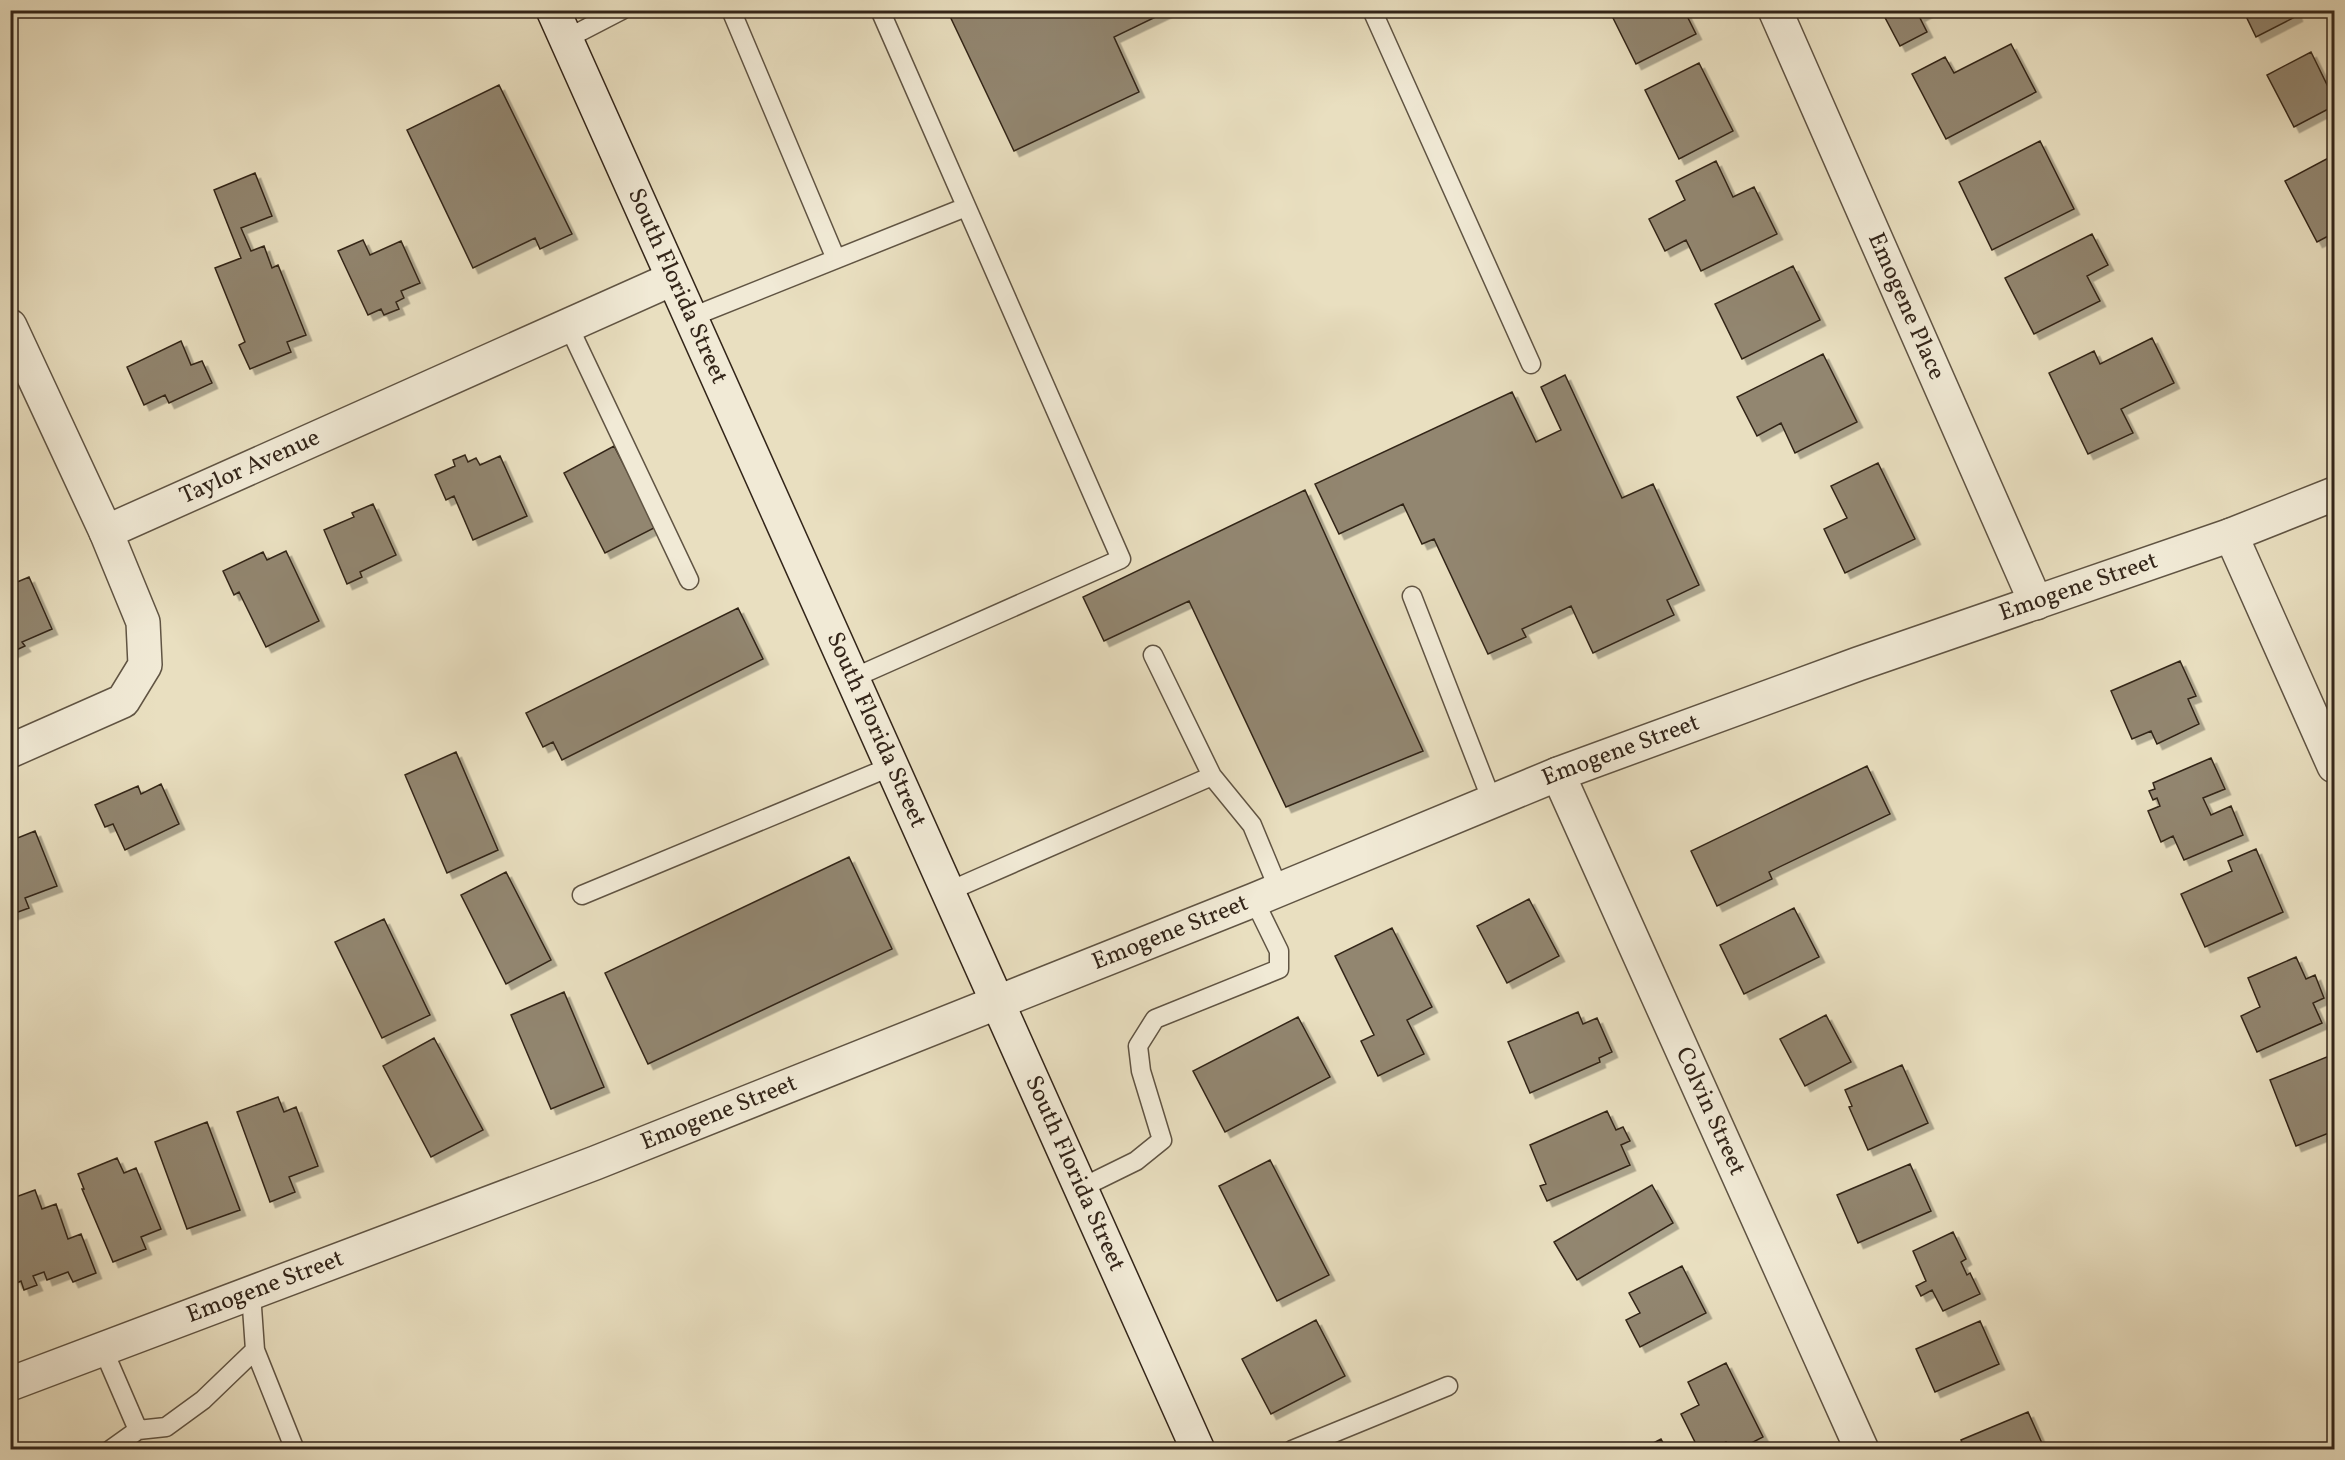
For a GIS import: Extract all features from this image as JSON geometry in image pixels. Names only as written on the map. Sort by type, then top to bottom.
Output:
[{"type":"street","name":"Emogene Place","points":[[1775,10],[2036,603]]},
{"type":"street","name":"South Florida Street","points":[[559,25],[1198,1449]]},
{"type":"street","name":"Taylor Avenue","points":[[106,532],[672,279]]},
{"type":"street","points":[[10,326],[106,532],[142,622],[145,665],[123,701],[10,751]]},
{"type":"street","name":"Emogene Street","points":[[10,1384],[595,1163],[1266,895],[1558,774],[1858,664],[2231,535],[2334,494]]},
{"type":"street","points":[[2231,535],[2334,766]]},
{"type":"street","name":"Colvin Street","points":[[1558,774],[1862,1449]]},
{"type":"lane","points":[[559,25],[622,10]]},
{"type":"lane","points":[[731,10],[836,259]]},
{"type":"lane","points":[[851,679],[1121,559],[880,10]]},
{"type":"lane","points":[[1372,10],[1531,364]]},
{"type":"lane","points":[[689,318],[966,207]]},
{"type":"lane","points":[[568,325],[689,580]]},
{"type":"lane","points":[[1412,596],[1492,801]]},
{"type":"lane","points":[[1081,1188],[1136,1161],[1162,1140],[1141,1071],[1138,1046],[1155,1019],[1279,969],[1279,951],[1252,825],[1212,776],[1153,655]]},
{"type":"lane","points":[[582,895],[890,767]]},
{"type":"lane","points":[[947,892],[1212,776]]},
{"type":"lane","points":[[251,1293],[255,1350],[295,1449]]},
{"type":"lane","points":[[103,1349],[138,1430]]},
{"type":"lane","points":[[110,1449],[138,1430],[166,1427],[203,1400],[255,1350]]},
{"type":"lane","points":[[1292,1449],[1449,1386]]},
{"type":"building","points":[[947,10],[1170,10],[1114,37],[1139,92],[1014,151]]},
{"type":"building","points":[[1609,10],[1684,10],[1696,34],[1636,64]]},
{"type":"building","points":[[1881,10],[1930,10],[1919,16],[1927,32],[1900,46]]},
{"type":"building","points":[[2243,10],[2295,10],[2297,16],[2256,37]]},
{"type":"building","points":[[2011,44],[2036,92],[1946,139],[1912,74],[1945,57],[1954,73]]},
{"type":"building","points":[[2311,52],[2334,99],[2334,106],[2294,127],[2267,75]]},
{"type":"building","points":[[1699,63],[1733,131],[1679,159],[1645,90]]},
{"type":"building","points":[[499,85],[572,234],[540,249],[535,238],[473,268],[407,130]]},
{"type":"building","points":[[2040,141],[2074,209],[1992,250],[1959,182]]},
{"type":"building","points":[[2334,155],[2334,233],[2317,242],[2285,181]]},
{"type":"building","points":[[1716,161],[1733,197],[1754,187],[1777,234],[1701,271],[1686,240],[1665,251],[1649,219],[1685,200],[1676,181]]},
{"type":"building","points":[[255,173],[272,216],[241,228],[251,251],[264,246],[272,268],[278,265],[306,335],[287,342],[291,352],[250,369],[239,345],[245,342],[215,268],[241,258],[214,190]]},
{"type":"building","points":[[2092,234],[2108,265],[2087,276],[2100,301],[2034,334],[2005,278]]},
{"type":"building","points":[[363,240],[370,255],[401,241],[420,283],[401,291],[404,298],[396,302],[399,309],[384,315],[381,309],[368,315],[338,251]]},
{"type":"building","points":[[1793,266],[1820,320],[1742,359],[1715,304]]},
{"type":"building","points":[[2152,338],[2174,383],[2121,409],[2133,433],[2088,454],[2049,373],[2094,351],[2100,364]]},
{"type":"building","points":[[181,341],[191,365],[202,361],[212,383],[169,403],[165,395],[144,405],[127,367]]},
{"type":"building","points":[[1823,354],[1857,422],[1795,453],[1781,423],[1757,436],[1737,397]]},
{"type":"building","points":[[1565,375],[1622,498],[1653,484],[1699,585],[1667,600],[1674,615],[1593,653],[1571,606],[1522,629],[1526,637],[1488,654],[1434,539],[1422,544],[1403,504],[1339,534],[1315,484],[1512,392],[1536,442],[1561,430],[1541,387]]},
{"type":"building","points":[[614,446],[656,527],[605,553],[564,473]]},
{"type":"building","points":[[465,455],[468,462],[476,458],[480,465],[500,456],[527,516],[473,540],[454,496],[446,500],[435,475],[455,466],[453,460]]},
{"type":"building","points":[[1878,463],[1915,539],[1845,573],[1824,529],[1847,518],[1831,486]]},
{"type":"building","points":[[1305,490],[1423,751],[1286,807],[1189,601],[1104,641],[1083,597]]},
{"type":"building","points":[[373,504],[396,555],[360,572],[362,577],[347,584],[324,530],[354,517],[352,513]]},
{"type":"building","points":[[286,551],[319,621],[266,647],[239,592],[234,595],[223,571],[263,552],[267,560]]},
{"type":"building","points":[[29,577],[52,629],[22,642],[25,646],[10,653],[10,585]]},
{"type":"building","points":[[738,608],[763,659],[562,760],[553,742],[543,747],[526,713]]},
{"type":"building","points":[[2180,661],[2196,696],[2188,699],[2199,724],[2157,744],[2151,731],[2132,739],[2111,691]]},
{"type":"building","points":[[456,752],[498,850],[447,873],[405,775]]},
{"type":"building","points":[[2211,758],[2225,789],[2203,798],[2211,815],[2231,806],[2243,835],[2184,860],[2173,836],[2161,842],[2148,811],[2160,806],[2157,798],[2153,800],[2149,791],[2155,789],[2153,783]]},
{"type":"building","points":[[1867,766],[1890,814],[1769,872],[1772,879],[1717,906],[1691,851]]},
{"type":"building","points":[[161,784],[179,824],[125,850],[113,824],[105,827],[95,805],[138,786],[141,794]]},
{"type":"building","points":[[35,831],[57,886],[25,898],[29,908],[10,915],[10,841]]},
{"type":"building","points":[[2256,849],[2283,912],[2205,947],[2181,894],[2232,871],[2228,861]]},
{"type":"building","points":[[849,857],[892,949],[648,1064],[605,973]]},
{"type":"building","points":[[506,872],[551,960],[506,984],[461,895]]},
{"type":"building","points":[[1529,899],[1559,956],[1507,983],[1477,926]]},
{"type":"building","points":[[1794,908],[1819,957],[1744,994],[1720,945]]},
{"type":"building","points":[[384,919],[430,1015],[382,1038],[335,942]]},
{"type":"building","points":[[1392,928],[1432,1007],[1407,1020],[1424,1054],[1378,1076],[1361,1041],[1374,1035],[1335,956]]},
{"type":"building","points":[[2296,957],[2306,979],[2315,975],[2324,998],[2313,1003],[2322,1023],[2257,1052],[2241,1016],[2260,1007],[2248,978]]},
{"type":"building","points":[[564,992],[604,1087],[551,1109],[511,1015]]},
{"type":"building","points":[[1578,1012],[1583,1024],[1597,1018],[1612,1052],[1599,1058],[1600,1062],[1530,1093],[1508,1042]]},
{"type":"building","points":[[1826,1015],[1851,1062],[1805,1086],[1780,1039]]},
{"type":"building","points":[[1298,1017],[1330,1077],[1225,1132],[1193,1071]]},
{"type":"building","points":[[434,1038],[483,1130],[431,1157],[383,1066]]},
{"type":"building","points":[[2334,1054],[2334,1131],[2296,1146],[2270,1080]]},
{"type":"building","points":[[1902,1065],[1928,1123],[1868,1150],[1849,1107],[1852,1106],[1845,1090]]},
{"type":"building","points":[[278,1097],[284,1112],[296,1107],[318,1166],[289,1177],[295,1192],[270,1202],[237,1112]]},
{"type":"building","points":[[1607,1111],[1616,1130],[1623,1127],[1630,1141],[1621,1145],[1630,1165],[1547,1201],[1540,1186],[1546,1184],[1530,1145]]},
{"type":"building","points":[[207,1122],[240,1210],[187,1229],[155,1142]]},
{"type":"building","points":[[117,1158],[124,1173],[136,1168],[161,1229],[141,1237],[146,1249],[113,1262],[82,1189],[84,1189],[78,1174]]},
{"type":"building","points":[[1270,1160],[1329,1275],[1277,1301],[1219,1186]]},
{"type":"building","points":[[1910,1164],[1931,1211],[1858,1243],[1837,1195]]},
{"type":"building","points":[[1652,1185],[1673,1223],[1577,1280],[1554,1242]]},
{"type":"building","points":[[35,1190],[42,1209],[56,1204],[68,1239],[81,1234],[96,1273],[73,1282],[68,1272],[47,1280],[44,1272],[33,1276],[37,1285],[24,1290],[21,1281],[17,1283],[10,1265],[10,1199]]},
{"type":"building","points":[[1953,1232],[1966,1259],[1961,1262],[1967,1275],[1970,1273],[1980,1294],[1943,1311],[1932,1290],[1921,1296],[1916,1286],[1926,1281],[1913,1251]]},
{"type":"building","points":[[1682,1266],[1706,1313],[1640,1347],[1626,1320],[1640,1313],[1629,1293]]},
{"type":"building","points":[[1316,1320],[1345,1376],[1271,1414],[1242,1359]]},
{"type":"building","points":[[1980,1321],[1999,1364],[1935,1392],[1916,1349]]},
{"type":"building","points":[[1726,1363],[1763,1437],[1738,1450],[1730,1450],[1726,1442],[1711,1450],[1699,1450],[1681,1414],[1699,1405],[1688,1382]]},
{"type":"building","points":[[2028,1412],[2045,1450],[1965,1450],[1961,1440]]},
{"type":"building","points":[[1661,1439],[1667,1450],[1640,1450]]}]
